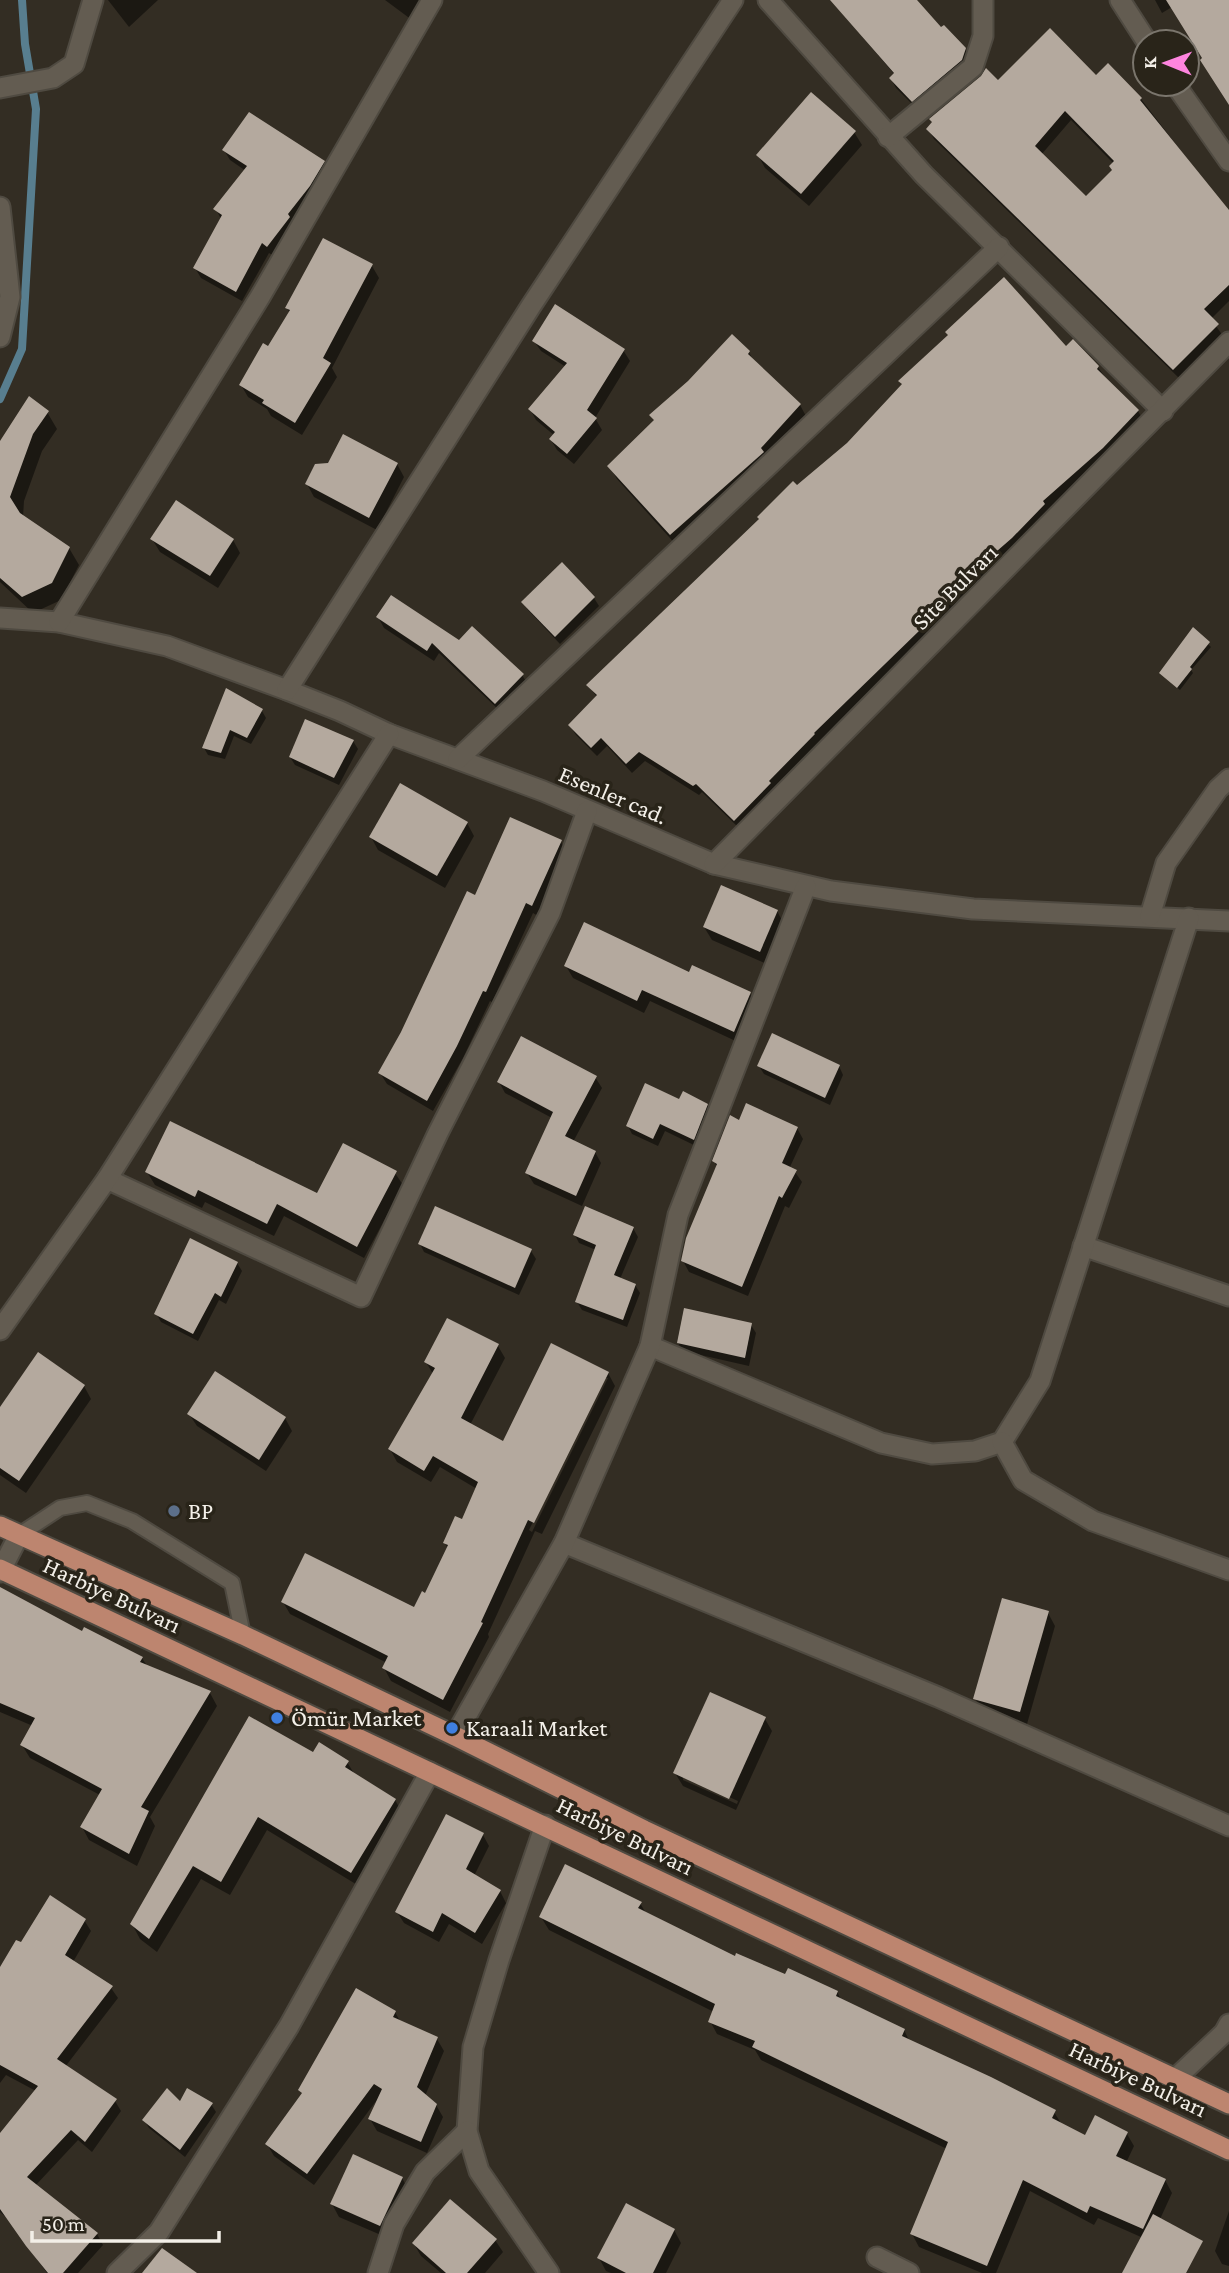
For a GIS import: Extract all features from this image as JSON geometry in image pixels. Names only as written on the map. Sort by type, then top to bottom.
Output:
[{"type":"main road","name":"Harbiye Bulvarı","points":[[0,1526],[243,1635],[645,1830],[1229,2104]]},
{"type":"main road","name":"Harbiye Bulvarı","points":[[0,1570],[1229,2150]]},
{"type":"street","points":[[8,87],[48,79],[74,64],[93,0]]},
{"type":"street","points":[[59,622],[260,297],[432,0]]},
{"type":"street","points":[[287,690],[524,318],[733,0]]},
{"type":"street","points":[[768,0],[888,138],[1163,411]]},
{"type":"street","points":[[888,138],[973,67],[983,36],[983,0]]},
{"type":"street","points":[[1120,0],[1138,28]]},
{"type":"street","points":[[1185,98],[1229,161]]},
{"type":"street","points":[[0,206],[10,297],[0,337]]},
{"type":"street","points":[[458,759],[999,247]]},
{"type":"street","name":"Site Bulvarı","points":[[714,864],[1229,342]]},
{"type":"street","name":"Esenler cad.","points":[[0,618],[59,622],[167,646],[340,711],[389,734],[458,759],[714,864],[831,891],[973,909],[1229,921]]},
{"type":"street","points":[[0,1330],[107,1179],[389,734]]},
{"type":"street","points":[[1150,916],[1166,863],[1218,789],[1229,779]]},
{"type":"street","points":[[107,1179],[361,1297],[438,1133],[550,913],[587,811]]},
{"type":"street","points":[[455,1736],[564,1543],[650,1346],[678,1215],[806,886]]},
{"type":"street","points":[[650,1346],[881,1443],[932,1454],[975,1451],[1002,1442],[1040,1381],[1189,918]]},
{"type":"street","points":[[1083,1246],[1229,1296]]},
{"type":"street","points":[[1002,1442],[1023,1480],[1093,1521],[1229,1570]]},
{"type":"street","points":[[0,1570],[19,1535]]},
{"type":"street","points":[[564,1543],[938,1697],[1229,1826]]},
{"type":"street","points":[[117,2273],[159,2232],[282,2038],[430,1772]]},
{"type":"street","points":[[545,1825],[499,1960],[474,2047],[467,2131],[479,2171],[549,2273]]},
{"type":"street","points":[[1176,2078],[1224,2033],[1229,2024]]},
{"type":"street","points":[[378,2273],[394,2224],[425,2172],[467,2131]]},
{"type":"street","points":[[877,2257],[909,2273]]},
{"type":"lane","points":[[19,1535],[60,1508],[87,1503],[132,1521],[232,1583],[243,1635]]},
{"type":"building","points":[[830,0],[917,0],[941,27],[944,25],[966,48],[962,60],[912,102],[889,78],[894,73]]},
{"type":"building","points":[[1166,0],[1229,0],[1229,105],[1201,62],[1201,28],[1183,28]]},
{"type":"building","points":[[1050,28],[1096,75],[1108,63],[1131,87],[1131,98],[1142,98],[1140,100],[1229,210],[1229,285],[1204,309],[1219,324],[1173,370],[926,129],[932,122],[929,119],[981,76],[986,68],[998,80]],"holes":[[[1065,111],[1114,161],[1109,166],[1112,170],[1086,196],[1035,146]]]},
{"type":"building","points":[[811,92],[856,131],[801,194],[756,155]]},
{"type":"building","points":[[249,112],[325,161],[288,214],[290,217],[267,247],[262,243],[236,292],[193,268],[222,215],[213,209],[247,166],[222,150]]},
{"type":"building","points":[[323,238],[373,264],[323,358],[331,363],[295,423],[239,385],[263,343],[268,346],[290,310],[285,308]]},
{"type":"building","points":[[1004,277],[1066,346],[1073,339],[1099,366],[1097,369],[1139,410],[1103,448],[1043,501],[1045,504],[1012,538],[951,591],[955,596],[814,733],[734,821],[696,784],[693,786],[639,752],[626,764],[601,738],[591,748],[568,725],[597,695],[586,685],[759,519],[757,517],[793,481],[797,485],[847,443],[902,384],[898,381],[948,335],[945,332]]},
{"type":"building","points":[[555,304],[625,349],[587,410],[597,418],[567,454],[549,439],[555,432],[528,409],[567,363],[532,341]]},
{"type":"building","points":[[732,334],[750,351],[748,354],[801,404],[761,448],[764,452],[670,535],[607,466],[654,420],[649,415],[688,381]]},
{"type":"building","points":[[29,396],[49,411],[33,434],[10,497],[20,513],[70,547],[52,583],[22,597],[0,578],[0,441]]},
{"type":"building","points":[[343,434],[398,463],[369,518],[305,484],[315,464],[328,463]]},
{"type":"building","points":[[176,500],[234,539],[210,576],[150,539]]},
{"type":"building","points":[[562,562],[595,597],[555,637],[521,602]]},
{"type":"building","points":[[391,595],[459,640],[472,626],[524,674],[495,704],[432,643],[427,651],[376,617]]},
{"type":"building","points":[[1193,627],[1210,642],[1177,688],[1159,673]]},
{"type":"building","points":[[226,688],[263,709],[247,738],[230,730],[221,753],[202,748]]},
{"type":"building","points":[[305,719],[354,740],[334,778],[289,757]]},
{"type":"building","points":[[400,783],[468,822],[437,876],[369,837]]},
{"type":"building","points":[[510,817],[562,840],[532,906],[526,903],[486,992],[483,991],[427,1101],[378,1073],[401,1032],[467,891],[475,895]]},
{"type":"building","points":[[721,885],[778,910],[760,952],[703,927]]},
{"type":"building","points":[[584,922],[689,972],[692,965],[751,992],[734,1032],[642,990],[637,1001],[564,966]]},
{"type":"building","points":[[772,1033],[840,1065],[825,1098],[757,1066]]},
{"type":"building","points":[[521,1036],[597,1076],[565,1136],[596,1151],[576,1196],[525,1173],[553,1112],[497,1082]]},
{"type":"building","points":[[645,1083],[679,1099],[683,1091],[708,1104],[694,1140],[660,1124],[653,1139],[626,1126]]},
{"type":"building","points":[[746,1103],[798,1127],[782,1163],[797,1170],[782,1198],[779,1196],[742,1287],[681,1261],[686,1238],[717,1164],[712,1161],[730,1115],[739,1120]]},
{"type":"building","points":[[170,1121],[317,1193],[343,1143],[397,1171],[357,1247],[277,1204],[267,1224],[198,1190],[195,1197],[145,1172]]},
{"type":"building","points":[[435,1206],[532,1249],[515,1288],[418,1244]]},
{"type":"building","points":[[585,1206],[634,1227],[614,1275],[636,1284],[623,1320],[575,1302],[596,1245],[573,1235]]},
{"type":"building","points":[[190,1238],[238,1262],[221,1297],[215,1293],[193,1334],[154,1314]]},
{"type":"building","points":[[684,1308],[752,1323],[745,1358],[677,1343]]},
{"type":"building","points":[[447,1318],[499,1344],[461,1418],[503,1441],[551,1343],[609,1372],[534,1523],[528,1520],[481,1622],[483,1623],[443,1700],[382,1668],[388,1656],[281,1602],[305,1553],[414,1607],[422,1591],[425,1593],[448,1545],[443,1543],[455,1516],[462,1519],[478,1482],[433,1456],[424,1471],[388,1449],[435,1368],[424,1362]]},
{"type":"building","points":[[38,1352],[85,1385],[19,1481],[0,1468],[0,1407]]},
{"type":"building","points":[[215,1371],[286,1417],[259,1460],[187,1414]]},
{"type":"building","points":[[0,1587],[82,1631],[84,1627],[143,1657],[140,1662],[211,1691],[141,1807],[149,1811],[129,1854],[80,1827],[102,1789],[20,1745],[35,1718],[0,1703]]},
{"type":"building","points":[[1002,1598],[1049,1611],[1020,1712],[973,1699]]},
{"type":"building","points":[[710,1692],[766,1717],[729,1799],[673,1773]]},
{"type":"building","points":[[249,1716],[313,1752],[319,1742],[349,1761],[345,1767],[396,1799],[351,1873],[258,1817],[221,1882],[193,1866],[149,1939],[130,1924]]},
{"type":"building","points":[[446,1814],[484,1833],[466,1869],[501,1890],[475,1933],[442,1913],[433,1932],[395,1912]]},
{"type":"building","points":[[565,1864],[642,1902],[638,1908],[735,1956],[736,1953],[785,1974],[788,1968],[838,1991],[836,1996],[905,2029],[902,2036],[1056,2110],[1052,2118],[1085,2135],[1095,2115],[1128,2132],[1116,2156],[1166,2179],[1143,2229],[1090,2206],[1087,2213],[1023,2180],[987,2266],[910,2234],[948,2142],[752,2047],[755,2041],[708,2022],[715,2004],[539,1917]]},
{"type":"building","points":[[50,1895],[86,1919],[65,1955],[113,1986],[57,2059],[117,2099],[85,2142],[71,2130],[27,2177],[98,2233],[63,2273],[48,2273],[0,2209],[0,2133],[38,2086],[0,2065],[0,1967],[16,1940],[21,1942]]},
{"type":"building","points":[[356,1988],[396,2011],[393,2017],[438,2037],[417,2087],[437,2104],[421,2142],[368,2119],[382,2089],[374,2084],[307,2174],[265,2144],[302,2093],[298,2090]]},
{"type":"building","points":[[167,2088],[180,2101],[187,2088],[213,2103],[180,2150],[142,2120]]},
{"type":"building","points":[[353,2154],[403,2177],[380,2226],[330,2204]]},
{"type":"building","points":[[450,2199],[497,2239],[467,2273],[446,2273],[412,2243]]},
{"type":"building","points":[[626,2203],[675,2229],[653,2273],[626,2273],[597,2258]]},
{"type":"building","points":[[1153,2214],[1203,2241],[1186,2273],[1122,2273]]},
{"type":"building","points":[[162,2248],[197,2273],[142,2273]]},
{"type":"waterway","points":[[0,399],[22,349],[36,109],[25,44],[22,0]]},
{"type":"place","name":"BP","points":[[174,1511]]},
{"type":"place","name":"Ömür Market","points":[[277,1718]]},
{"type":"place","name":"Karaali Market","points":[[452,1728]]}]
